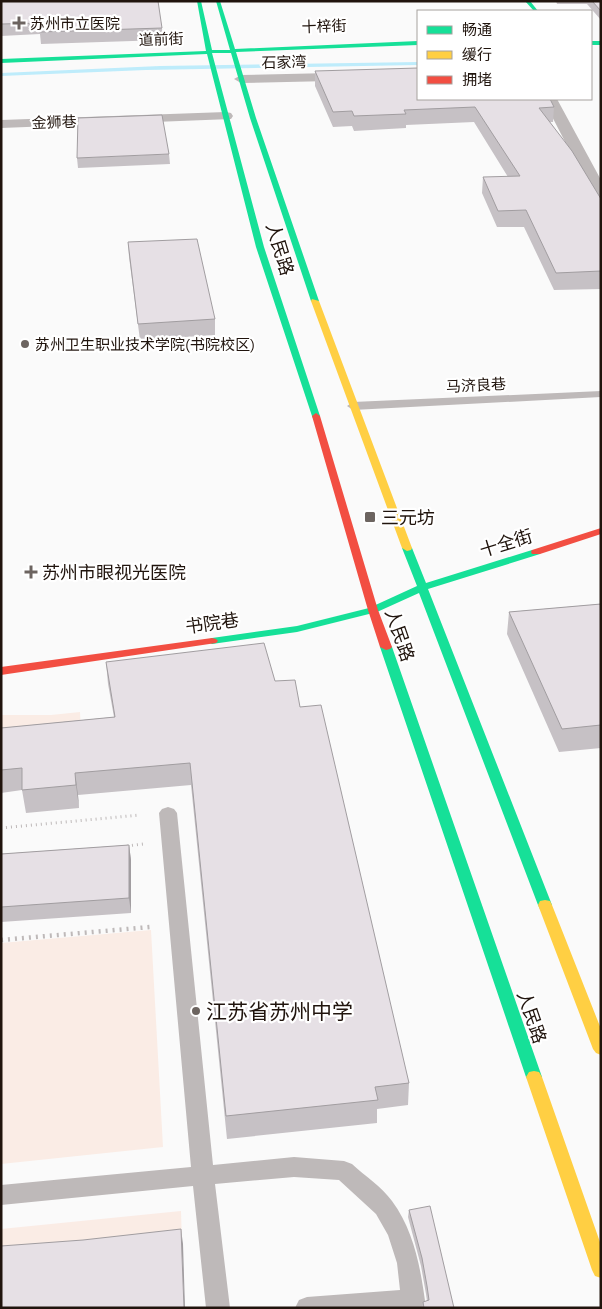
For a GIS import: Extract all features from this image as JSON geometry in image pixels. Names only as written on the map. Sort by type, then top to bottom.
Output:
[{"type":"main road","name":"人民路","points":[[199,1],[214,75],[260,247],[315,412],[372,610],[601,1270]]},
{"type":"main road","name":"人民路","points":[[218,1],[232,52],[295,245],[353,406],[601,1049]]},
{"type":"main road","name":"十梓街","points":[[232,52],[417,39]]},
{"type":"main road","name":"十梓街","points":[[232,52],[417,44]]},
{"type":"main road","name":"道前街","points":[[1,61],[232,52]]},
{"type":"main road","name":"道前街","points":[[1,55],[210,53]]},
{"type":"main road","name":"十全街","points":[[422,588],[601,531]]},
{"type":"main road","name":"书院巷","points":[[1,671],[297,628],[372,610],[422,588]]},
{"type":"street","name":"石家湾","points":[[241,78],[417,75]]},
{"type":"street","points":[[551,100],[594,170],[601,196]]},
{"type":"street","name":"金狮巷","points":[[1,124],[226,116]]},
{"type":"lane","name":"马济良巷","points":[[353,406],[601,394]]},
{"type":"lane","points":[[168,813],[203,1175],[218,1308]]},
{"type":"lane","points":[[1,1195],[294,1167],[344,1171],[384,1207],[398,1232],[408,1263],[414,1304],[307,1308]]},
{"type":"path","points":[[1,828],[168,813]]},
{"type":"path","points":[[124,846],[171,842]]},
{"type":"path","points":[[1,940],[179,925]]},
{"type":"shaded area","points":[[80,712],[81,732],[1,738],[1,715],[51,715]]},
{"type":"shaded area","points":[[151,930],[163,1147],[1,1164],[1,943]]},
{"type":"shaded area","points":[[181,1211],[182,1244],[1,1260],[1,1229]]},
{"type":"water","points":[[417,62],[417,65],[146,70],[1,76],[1,73],[160,66]]},
{"type":"building","points":[[1,1],[158,1],[162,28],[39,32],[40,23],[1,24]]},
{"type":"building","points":[[592,1],[601,1],[601,11]]},
{"type":"building","points":[[417,68],[417,100],[550,100],[554,107],[539,108],[572,151],[601,199],[601,271],[556,273],[526,210],[498,211],[483,177],[520,176],[475,107],[404,110],[406,114],[354,116],[352,111],[333,112],[315,71]]},
{"type":"building","points":[[162,115],[169,154],[77,158],[78,118]]},
{"type":"building","points":[[197,239],[215,319],[138,324],[128,242]]},
{"type":"building","points":[[601,604],[601,725],[562,729],[509,612]]},
{"type":"building","points":[[264,643],[275,681],[295,680],[300,707],[321,705],[409,1083],[375,1087],[378,1100],[226,1116],[190,763],[75,773],[76,785],[22,790],[22,768],[1,770],[1,728],[115,717],[106,662]]},
{"type":"building","points":[[129,845],[129,898],[1,907],[1,854]]},
{"type":"building","points":[[430,1206],[454,1308],[424,1308],[423,1302],[429,1300],[427,1286],[422,1258],[409,1210]]},
{"type":"building","points":[[181,1229],[184,1308],[1,1308],[1,1246],[83,1240]]},
{"type":"traffic: fast","points":[[199,1],[214,75],[260,247],[316,416]]},
{"type":"traffic: fast","points":[[218,1],[253,118],[315,301]]},
{"type":"traffic: fast","points":[[527,1],[535,10]]},
{"type":"traffic: fast","points":[[1,61],[417,43]]},
{"type":"traffic: fast","points":[[592,43],[601,43]]},
{"type":"traffic: fast","points":[[407,548],[545,905]]},
{"type":"traffic: fast","points":[[212,641],[297,629],[373,610],[422,588],[536,552]]},
{"type":"traffic: fast","points":[[386,647],[534,1077]]},
{"type":"traffic: slow","points":[[315,301],[407,548]]},
{"type":"traffic: slow","points":[[545,905],[601,1049]]},
{"type":"traffic: slow","points":[[534,1077],[601,1270]]},
{"type":"traffic: jam","points":[[316,416],[373,610],[386,647]]},
{"type":"traffic: jam","points":[[536,552],[601,531]]},
{"type":"traffic: jam","points":[[1,671],[212,641]]},
{"type":"place","name":"苏州市立医院","points":[[19,23]]},
{"type":"place","name":"苏州卫生职业技术学院(书院校区)","points":[[25,344]]},
{"type":"place","name":"三元坊","points":[[370,517]]},
{"type":"place","name":"苏州市眼视光医院","points":[[31,572]]},
{"type":"place","name":"江苏省苏州中学","points":[[196,1011]]}]
